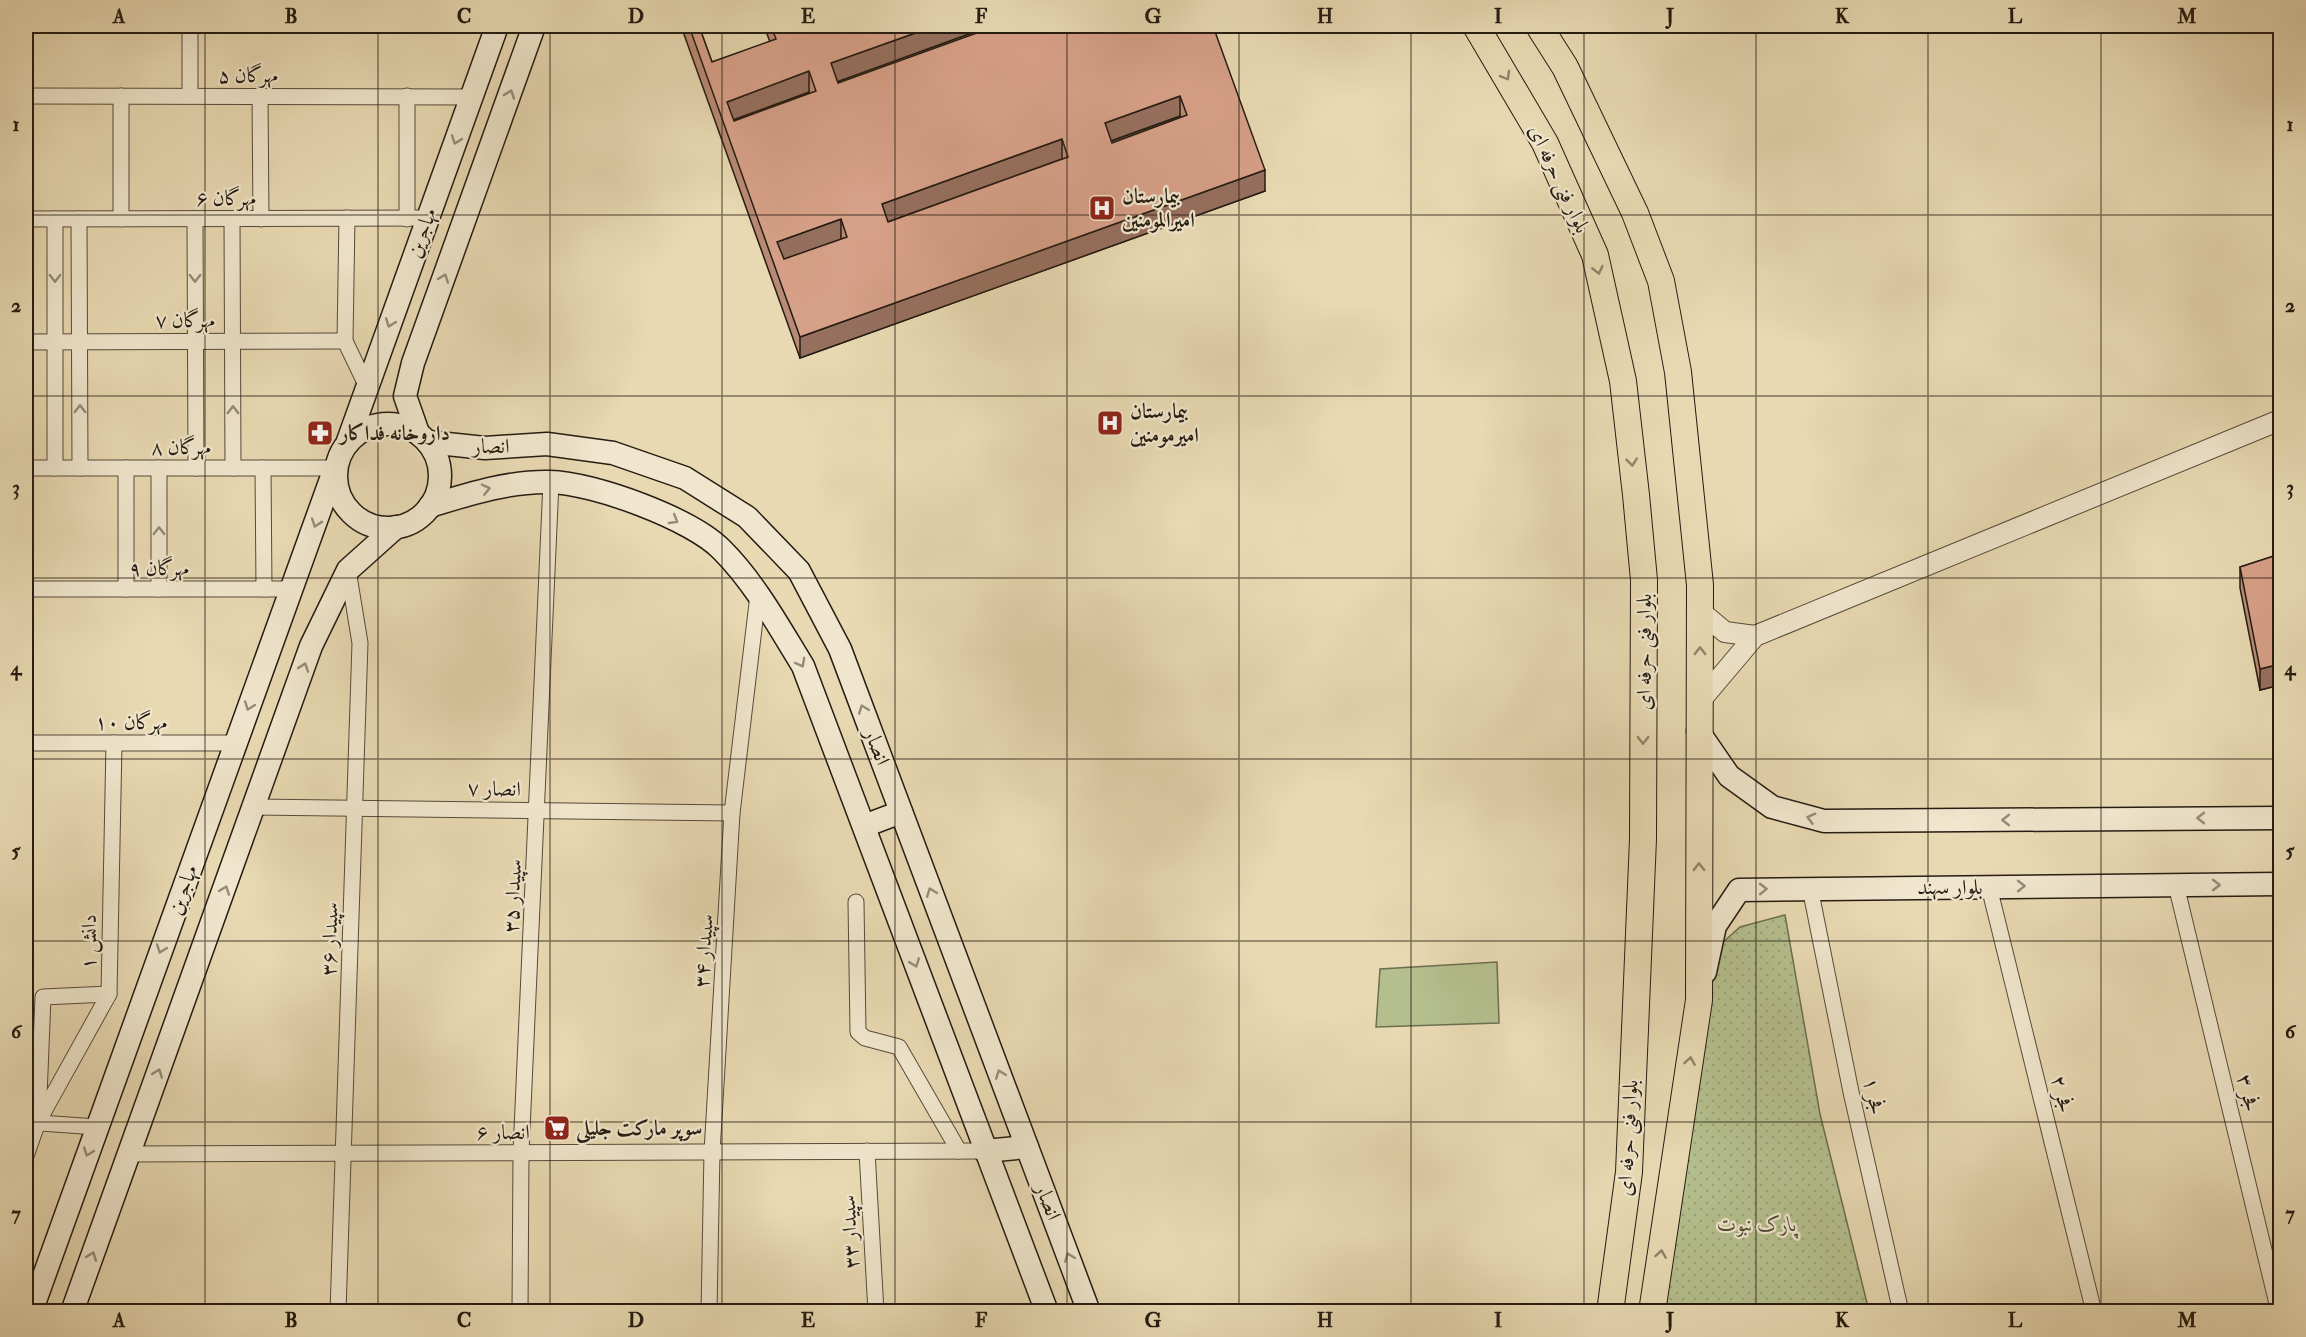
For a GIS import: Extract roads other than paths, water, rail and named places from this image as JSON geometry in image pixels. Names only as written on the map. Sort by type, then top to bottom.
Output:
[{"type":"main road","name":"مهاجرین","points":[[348,441],[367,387],[417,218],[471,97],[497,26]]},
{"type":"main road","name":"مهاجرین","points":[[423,438],[405,396],[413,363],[534,26]]},
{"type":"main road","name":"بلوار فنی حرفه ای","points":[[1476,26],[1545,143],[1595,255],[1623,381],[1636,495],[1644,580],[1643,839],[1629,1172],[1610,1311]]},
{"type":"main road","name":"بلوار فنی حرفه ای","points":[[1539,26],[1565,68],[1635,213],[1661,281],[1679,384],[1700,585],[1699,1000],[1652,1311]]},
{"type":"main road","points":[[397,424],[423,438],[435,454],[440,481],[430,506],[421,516],[396,527],[369,525],[347,509],[336,483],[336,468],[348,441],[374,425],[397,424]]},
{"type":"main road","name":"انصار","points":[[423,438],[485,448],[547,444],[613,453],[685,478],[747,517],[799,571],[835,639],[1089,1311]]},
{"type":"main road","name":"مهاجرین","points":[[31,1311],[336,468]]},
{"type":"main road","name":"انصار","points":[[430,506],[488,488],[551,482],[603,492],[667,515],[721,549],[758,595],[803,666],[1047,1311]]},
{"type":"main road","name":"مهاجرین","points":[[72,1311],[311,646],[348,570],[396,527]]},
{"type":"main road","points":[[1698,731],[1729,777],[1772,807],[1824,821],[2280,818]]},
{"type":"main road","points":[[864,826],[901,812]]},
{"type":"main road","name":"بلوار سهند","points":[[1699,1000],[1715,926],[1739,890],[2280,884]]},
{"type":"main road","points":[[986,1151],[1028,1147]]},
{"type":"street","points":[[190,26],[190,96]]},
{"type":"street","name":"مهرگان ۵","points":[[26,96],[471,97]]},
{"type":"street","points":[[121,96],[121,219]]},
{"type":"street","points":[[261,96],[261,219]]},
{"type":"street","points":[[407,96],[417,218]]},
{"type":"street","points":[[347,218],[345,341],[367,387]]},
{"type":"street","name":"مهرگان ۶","points":[[26,219],[417,218]]},
{"type":"street","points":[[54,219],[55,468]]},
{"type":"street","points":[[79,219],[80,468]]},
{"type":"street","points":[[195,219],[196,468]]},
{"type":"street","points":[[232,219],[233,468]]},
{"type":"street","name":"مهرگان ۷","points":[[26,342],[345,341]]},
{"type":"street","points":[[1701,700],[1755,636],[2280,420]]},
{"type":"street","name":"مهرگان ۸","points":[[26,468],[336,468]]},
{"type":"street","points":[[126,468],[126,589]]},
{"type":"street","points":[[159,468],[159,590]]},
{"type":"street","points":[[263,468],[264,589]]},
{"type":"street","name":"سپیدار ۳۵","points":[[520,1311],[521,1152],[551,482]]},
{"type":"street","name":"سپیدار ۳۶","points":[[338,1311],[360,643],[348,570]]},
{"type":"street","points":[[1700,585],[1701,612],[1725,632],[1755,636]]},
{"type":"street","name":"مهرگان ۹","points":[[26,589],[293,589]]},
{"type":"street","name":"سپیدار ۳۴","points":[[709,1311],[712,1152],[732,813],[758,595]]},
{"type":"street","name":"مهرگان ۱۰","points":[[26,743],[236,743]]},
{"type":"street","name":"دانش ۱","points":[[32,1122],[109,994],[114,743]]},
{"type":"street","name":"انصار ۷","points":[[255,807],[732,813]]},
{"type":"street","name":"فجر ۳","points":[[2176,885],[2279,1311]]},
{"type":"street","name":"فجر ۲","points":[[1989,887],[2094,1311]]},
{"type":"street","name":"فجر ۱","points":[[1809,888],[1851,1092],[1901,1311]]},
{"type":"street","points":[[856,902],[858,1032],[865,1038],[899,1047],[959,1151]]},
{"type":"street","points":[[26,1156],[32,1122],[44,997],[109,994]]},
{"type":"street","points":[[32,1122],[97,1126]]},
{"type":"street","name":"سپیدار ۳۳","points":[[867,1151],[876,1311]]},
{"type":"street","name":"انصار ۶","points":[[128,1154],[986,1151]]},
{"type":"place","name":"بیمارستان امیرالمومنین","points":[[1102,208]]},
{"type":"place","name":"بیمارستان امیرمومنین","points":[[1110,423]]},
{"type":"place","name":"داروخانه فداکار","points":[[320,433]]},
{"type":"place","name":"سوپر مارکت جلیلی","points":[[557,1128]]},
{"type":"park label","name":"پارک نبوت","points":[[1757,1224]]}]
